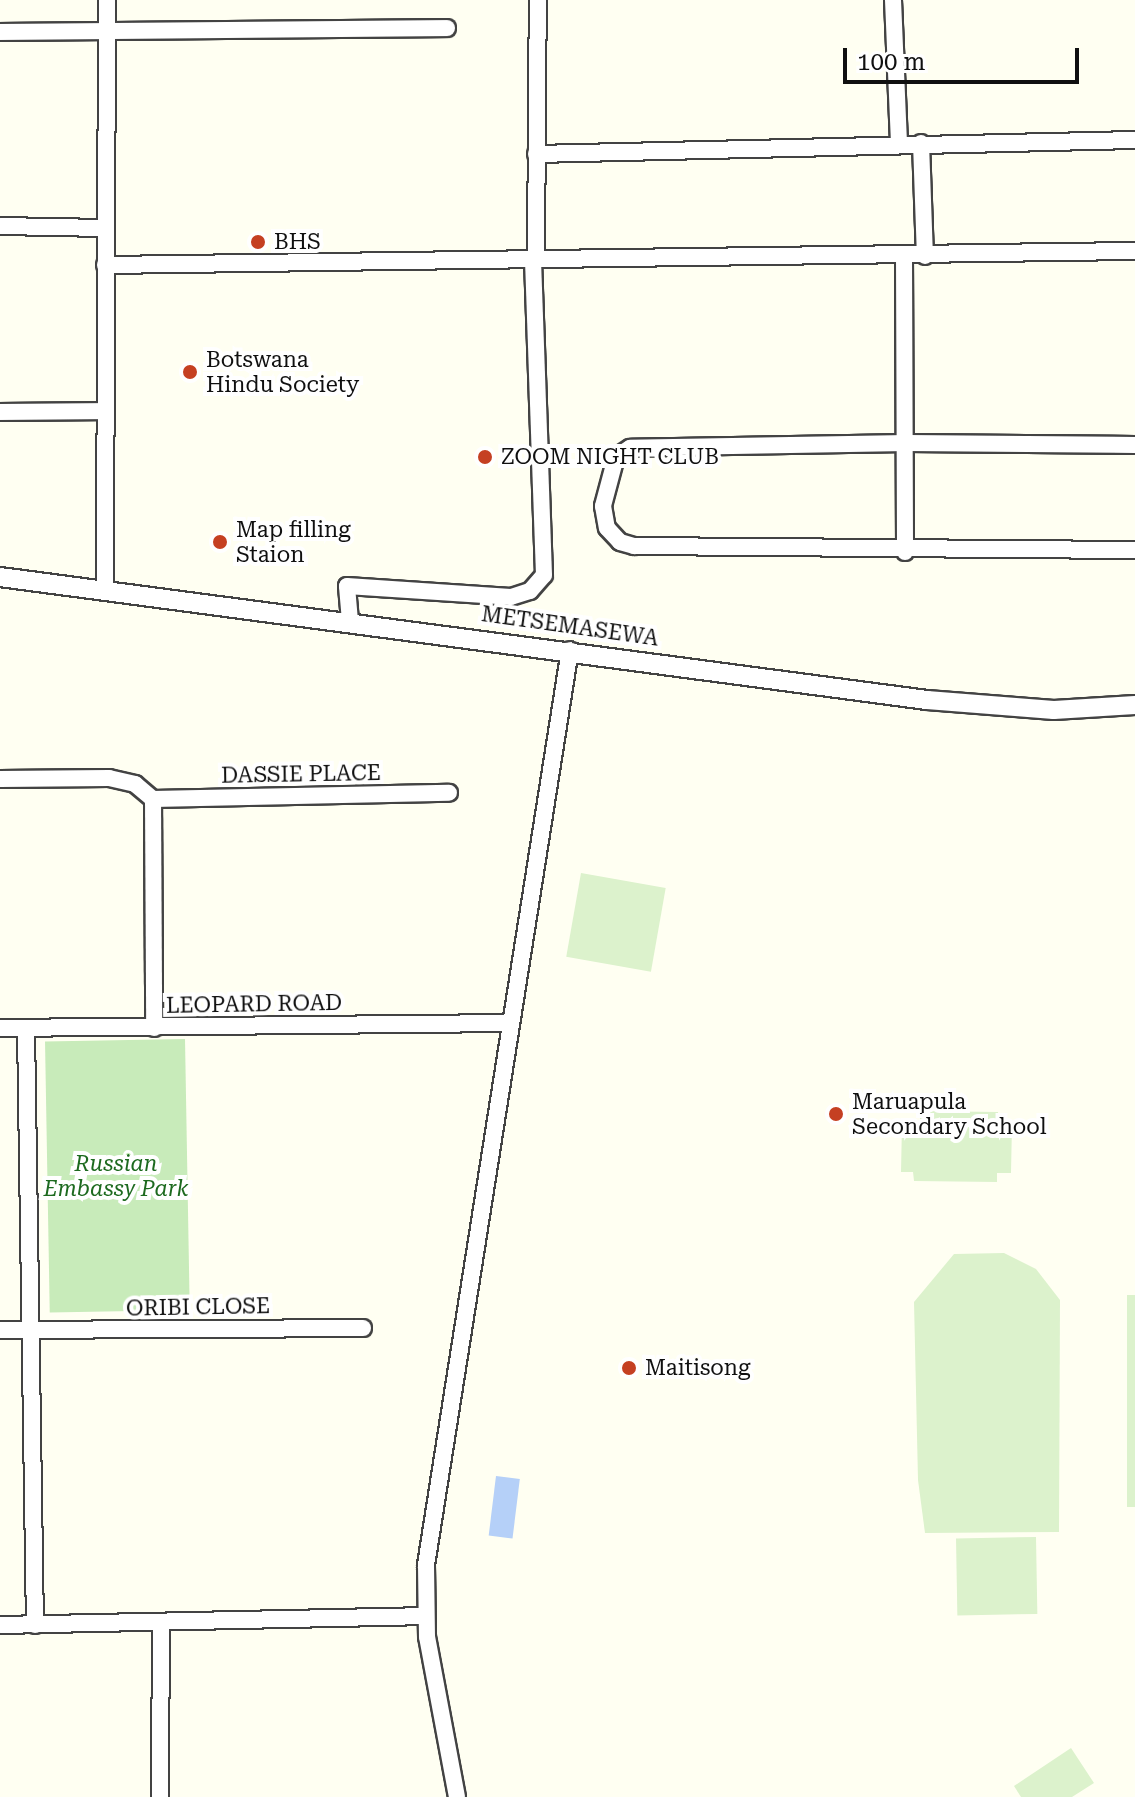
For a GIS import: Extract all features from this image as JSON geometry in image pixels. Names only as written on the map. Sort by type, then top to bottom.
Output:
[{"type":"street","points":[[105,591],[107,0]]},
{"type":"street","points":[[350,621],[347,586],[511,597],[530,591],[544,575],[547,556],[535,259],[538,0]]},
{"type":"street","points":[[893,0],[899,143]]},
{"type":"street","points":[[0,32],[447,28]]},
{"type":"street","points":[[536,154],[899,143],[1135,140]]},
{"type":"street","points":[[921,143],[925,256]]},
{"type":"street","points":[[0,226],[106,228]]},
{"type":"street","points":[[105,265],[1135,251]]},
{"type":"street","points":[[904,256],[905,552]]},
{"type":"street","points":[[0,412],[106,411]]},
{"type":"street","points":[[1135,445],[907,443],[630,448],[616,457],[603,506],[607,528],[620,542],[634,546],[905,552],[1135,550]]},
{"type":"street","name":"METSEMASEWA","points":[[0,577],[989,706],[1054,710],[1135,705]]},
{"type":"street","points":[[457,1797],[425,1616],[426,1565],[570,650]]},
{"type":"street","points":[[0,779],[109,778],[135,784],[153,799],[154,1028]]},
{"type":"street","name":"DASSIE PLACE","points":[[153,799],[449,793]]},
{"type":"street","name":"LEOPARD ROAD","points":[[0,1028],[509,1023]]},
{"type":"street","points":[[26,1028],[33,1331],[35,1625]]},
{"type":"street","name":"ORIBI CLOSE","points":[[0,1330],[363,1328]]},
{"type":"street","points":[[0,1625],[161,1625],[425,1616]]},
{"type":"street","points":[[160,1797],[161,1625]]},
{"type":"green space","points":[[581,873],[666,888],[651,972],[566,957]]},
{"type":"green space","name":"Russian Embassy Park","points":[[185,1039],[190,1310],[50,1312],[45,1041]]},
{"type":"green space","points":[[920,1111],[998,1112],[998,1124],[1012,1124],[1011,1173],[997,1173],[997,1182],[914,1181],[913,1172],[901,1172],[902,1123],[920,1123]]},
{"type":"green space","points":[[1004,1253],[1036,1269],[1060,1300],[1059,1532],[925,1533],[918,1480],[914,1302],[954,1254]]},
{"type":"green space","points":[[1127,1295],[1135,1295],[1135,1507],[1127,1507]]},
{"type":"green space","points":[[1036,1537],[1037,1614],[957,1615],[956,1538]]},
{"type":"green space","points":[[1071,1748],[1094,1783],[1072,1797],[1021,1797],[1014,1786]]},
{"type":"water","points":[[496,1476],[520,1479],[513,1538],[489,1536]]},
{"type":"place","name":"BHS","points":[[258,242]]},
{"type":"place","name":"Botswana Hindu Society","points":[[190,372]]},
{"type":"place","name":"ZOOM NIGHT CLUB","points":[[485,457]]},
{"type":"place","name":"Map filling Staion","points":[[220,542]]},
{"type":"place","name":"Maruapula Secondary School","points":[[836,1114]]},
{"type":"place","name":"Maitisong","points":[[629,1368]]}]
